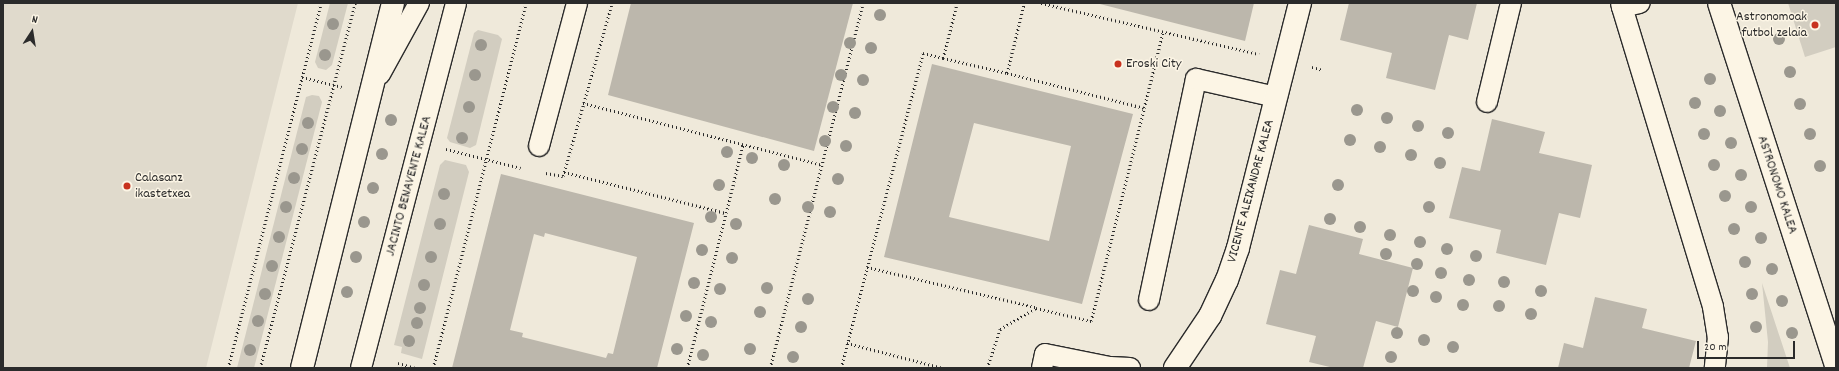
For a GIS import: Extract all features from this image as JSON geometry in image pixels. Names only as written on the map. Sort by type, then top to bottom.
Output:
[{"type":"street","points":[[302,368],[393,3]]},
{"type":"street","name":"VICENTE ALEIXANDRE KALEA","points":[[1175,368],[1210,316],[1227,280],[1238,248],[1300,3]]},
{"type":"street","name":"ASTRONOMO KALEA","points":[[1719,3],[1836,366]]},
{"type":"lane","points":[[371,90],[419,3]]},
{"type":"lane","name":"JACINTO BENAVENTE KALEA","points":[[361,368],[421,143],[456,3]]},
{"type":"lane","points":[[539,146],[577,3]]},
{"type":"lane","points":[[1487,102],[1511,3]]},
{"type":"lane","points":[[1628,4],[1713,307],[1718,337],[1715,368]]},
{"type":"lane","points":[[1149,300],[1196,79],[1276,97]]},
{"type":"lane","points":[[1042,368],[1046,354],[1110,367],[1130,368]]},
{"type":"path","points":[[228,368],[321,3]]},
{"type":"path","points":[[260,368],[355,3]]},
{"type":"path","points":[[433,368],[526,3]]},
{"type":"path","points":[[540,172],[563,176],[612,3]]},
{"type":"path","points":[[770,368],[863,3]]},
{"type":"path","points":[[943,58],[957,3]]},
{"type":"path","points":[[1007,73],[1024,3]]},
{"type":"path","points":[[1041,3],[1286,59]]},
{"type":"path","points":[[867,267],[1091,322],[1163,31]]},
{"type":"path","points":[[841,368],[846,343],[923,53],[1144,108]]},
{"type":"path","points":[[302,78],[342,87]]},
{"type":"path","points":[[584,103],[822,165]]},
{"type":"path","points":[[421,143],[486,160],[525,168]]},
{"type":"path","points":[[687,368],[743,144]]},
{"type":"path","points":[[564,172],[726,213]]},
{"type":"path","points":[[987,368],[1000,329],[1036,308]]},
{"type":"path","points":[[846,343],[943,368]]},
{"type":"path","points":[[398,363],[416,368]]},
{"type":"shaded area","name":"Calasanz ikastetxea","points":[[3,3],[298,3],[206,368],[3,368]]},
{"type":"shaded area","points":[[330,3],[348,3],[332,65],[326,70],[318,68],[315,62]]},
{"type":"shaded area","name":"Astronomoak futbol zelaia","points":[[1788,3],[1836,3],[1836,47],[1805,57]]},
{"type":"shaded area","points":[[478,30],[498,35],[502,39],[476,145],[470,148],[450,142],[447,138],[474,33]]},
{"type":"shaded area","points":[[312,95],[319,96],[322,102],[254,368],[237,368],[306,97]]},
{"type":"shaded area","points":[[445,160],[466,165],[469,172],[422,359],[401,353],[402,347],[394,345],[440,165]]},
{"type":"shaded area","points":[[1762,283],[1790,368],[1767,368],[1768,342]]},
{"type":"building","points":[[631,3],[853,3],[814,151],[608,95]]},
{"type":"building","points":[[1096,3],[1254,3],[1245,41]]},
{"type":"building","points":[[1349,3],[1477,3],[1468,40],[1449,35],[1435,90],[1386,78],[1392,53],[1340,40]]},
{"type":"building","points":[[932,64],[1133,114],[1082,304],[884,257]],"holes":[[[974,123],[1071,146],[1049,241],[949,217]]]},
{"type":"building","points":[[1492,119],[1545,132],[1539,153],[1592,165],[1580,218],[1559,213],[1546,265],[1496,253],[1501,230],[1449,218],[1462,167],[1480,171]]},
{"type":"building","points":[[501,174],[694,223],[657,368],[452,368]],"holes":[[[545,233],[637,257],[613,354],[608,353],[606,358],[522,337],[523,333],[510,330],[534,234],[544,237]]]},
{"type":"building","points":[[1309,225],[1363,239],[1359,254],[1413,268],[1398,327],[1376,321],[1363,368],[1334,368],[1309,362],[1316,336],[1266,324],[1280,270],[1296,274]]},
{"type":"building","points":[[1595,297],[1647,309],[1642,328],[1696,341],[1689,368],[1558,368],[1564,343],[1583,348]]},
{"type":"place","name":"Astronomoak futbol zelaia","points":[[1815,25]]},
{"type":"place","name":"Eroski City","points":[[1118,64]]},
{"type":"place","name":"Calasanz ikastetxea","points":[[127,186]]}]
